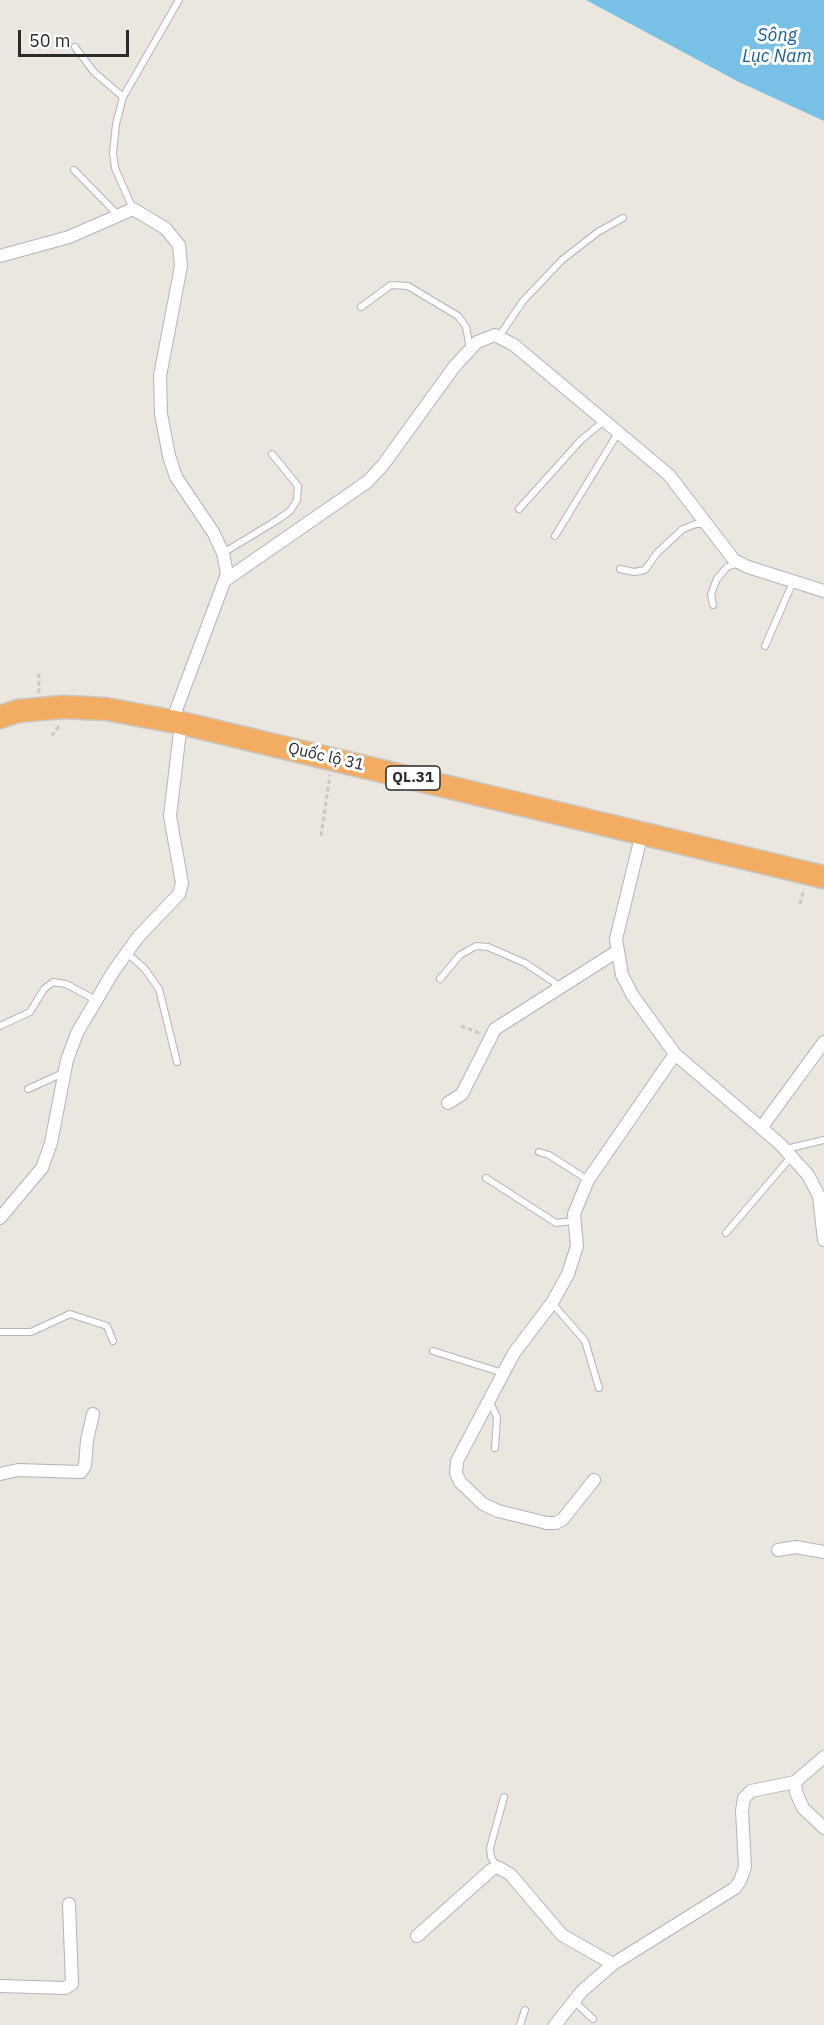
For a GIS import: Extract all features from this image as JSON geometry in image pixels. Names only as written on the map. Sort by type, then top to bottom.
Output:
[{"type":"highway","name":"Quốc lộ 31","points":[[0,717],[18,711],[63,707],[106,709],[176,722],[824,877]]},
{"type":"street","points":[[0,256],[69,237],[120,217],[133,209],[174,236],[182,254],[162,358],[161,414],[168,456],[176,477],[213,532],[223,553],[227,579],[189,668],[176,722],[171,816],[182,883],[174,902],[147,925],[96,1000],[70,1049],[51,1143],[42,1168],[0,1218]]},
{"type":"street","points":[[227,579],[367,482],[383,465],[454,367],[470,349],[488,337],[500,335],[669,475],[707,525],[740,563],[824,591]]},
{"type":"street","points":[[642,833],[618,923],[616,952],[622,975],[633,996],[675,1054],[761,1128],[808,1175],[819,1196],[824,1240]]},
{"type":"street","points":[[448,1103],[462,1094],[489,1037],[503,1023],[616,952]]},
{"type":"street","points":[[761,1128],[824,1042]]},
{"type":"street","points":[[594,1480],[563,1519],[556,1523],[498,1511],[483,1504],[465,1489],[456,1473],[462,1449],[503,1373],[514,1353],[552,1303],[576,1254],[573,1221],[578,1201],[588,1180],[675,1054]]},
{"type":"street","points":[[0,1474],[18,1470],[66,1474],[81,1472],[85,1466],[87,1440],[93,1414]]},
{"type":"street","points":[[778,1550],[796,1547],[824,1552]]},
{"type":"street","points":[[555,2025],[574,2001],[613,1964],[735,1888],[745,1867],[742,1811],[744,1798],[751,1791],[795,1782],[824,1757]]},
{"type":"street","points":[[795,1782],[796,1792],[803,1808],[824,1828]]},
{"type":"street","points":[[417,1936],[490,1870],[497,1867],[510,1874],[562,1935],[613,1964]]},
{"type":"street","points":[[0,1986],[65,1988],[72,1984],[69,1904]]},
{"type":"lane","points":[[133,209],[117,177],[113,153],[116,124],[123,97],[179,0]]},
{"type":"lane","points":[[75,47],[94,72],[123,97]]},
{"type":"lane","points":[[74,170],[120,217]]},
{"type":"lane","points":[[500,335],[523,301],[562,260],[598,232],[622,218]]},
{"type":"lane","points":[[361,307],[391,285],[408,286],[458,316],[466,327],[470,349]]},
{"type":"lane","points":[[519,509],[581,440],[604,421]]},
{"type":"lane","points":[[555,536],[618,433]]},
{"type":"lane","points":[[223,553],[279,519],[291,510],[297,500],[298,486],[272,454]]},
{"type":"lane","points":[[621,569],[634,572],[645,570],[657,553],[683,529],[696,524],[707,525]]},
{"type":"lane","points":[[713,605],[711,594],[717,579],[728,567],[740,563]]},
{"type":"lane","points":[[765,646],[794,582]]},
{"type":"lane","points":[[440,979],[460,955],[476,946],[488,947],[525,963],[561,987]]},
{"type":"lane","points":[[128,954],[155,981],[177,1062]]},
{"type":"lane","points":[[0,1026],[30,1012],[44,989],[53,982],[66,984],[96,1000]]},
{"type":"lane","points":[[28,1089],[64,1073]]},
{"type":"lane","points":[[726,1233],[788,1153],[824,1140]]},
{"type":"lane","points":[[539,1152],[549,1155],[588,1180]]},
{"type":"lane","points":[[486,1178],[556,1223],[573,1221]]},
{"type":"lane","points":[[552,1303],[585,1341],[599,1388]]},
{"type":"lane","points":[[0,1332],[31,1332],[69,1314],[107,1326],[113,1341]]},
{"type":"lane","points":[[433,1351],[503,1373]]},
{"type":"lane","points":[[489,1399],[497,1417],[495,1448]]},
{"type":"lane","points":[[497,1867],[491,1857],[490,1848],[504,1797]]},
{"type":"lane","points":[[574,2001],[593,2019]]},
{"type":"lane","points":[[520,2025],[525,2010]]},
{"type":"path","points":[[321,836],[332,759]]},
{"type":"path","points":[[461,1026],[489,1037]]},
{"type":"water","name":"Sông Lục Nam","points":[[586,0],[824,0],[824,121],[737,81]]}]
